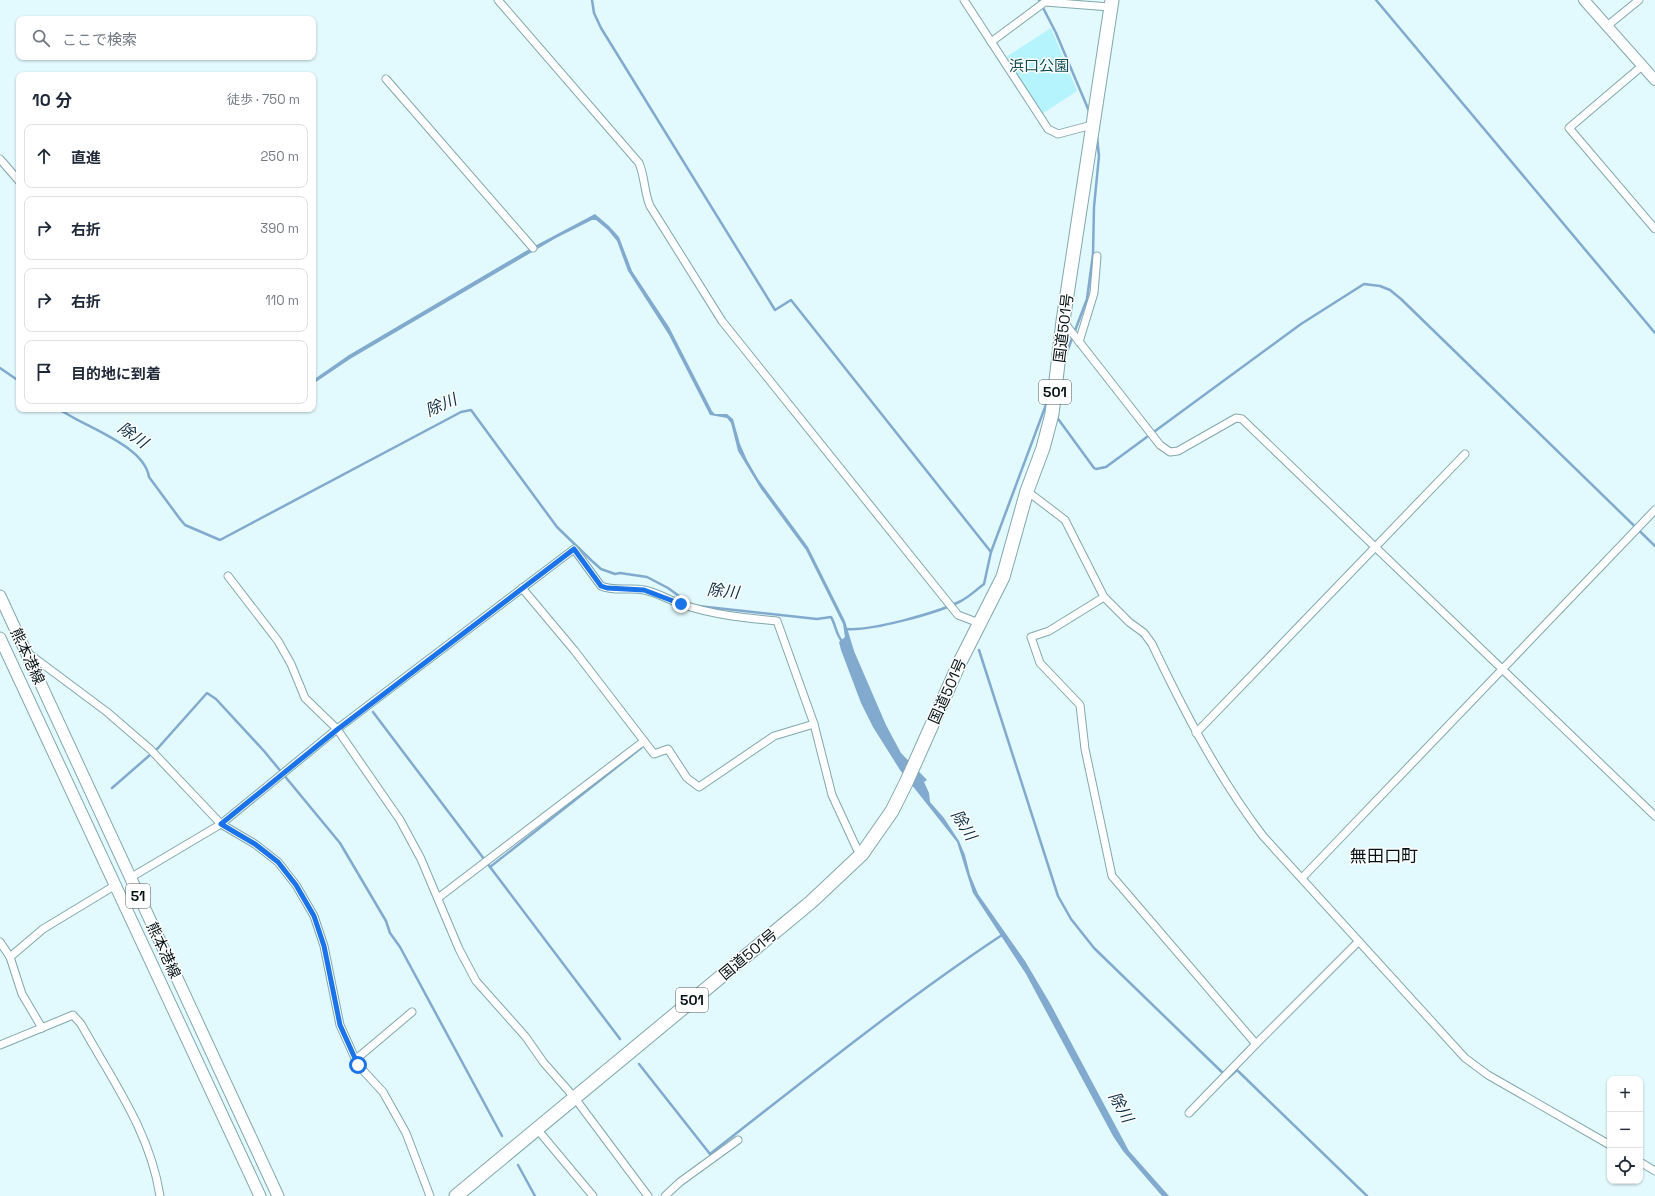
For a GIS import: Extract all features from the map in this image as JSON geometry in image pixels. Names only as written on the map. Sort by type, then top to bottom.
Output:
[{"type":"highway","name":"国道501号","points":[[456,1196],[811,902],[862,854],[892,811],[960,662],[1003,577],[1027,491],[1043,448],[1052,414],[1063,321],[1111,3]]},
{"type":"main road","points":[[1584,0],[1655,80]]},
{"type":"main road","name":"熊本港線","points":[[0,596],[278,1196]]},
{"type":"main road","name":"熊本港線","points":[[0,638],[114,886],[260,1196]]},
{"type":"street","points":[[498,0],[639,162],[644,174],[645,194],[650,206],[722,321],[958,615],[979,623]]},
{"type":"street","points":[[964,0],[1048,129],[1058,134],[1092,125]]},
{"type":"street","points":[[1607,26],[1639,0]]},
{"type":"street","points":[[991,42],[1045,2],[1111,3]]},
{"type":"street","points":[[1642,66],[1569,128],[1655,229]]},
{"type":"street","points":[[386,79],[533,248]]},
{"type":"street","points":[[0,159],[16,178]]},
{"type":"street","points":[[1079,342],[1094,293],[1097,256]]},
{"type":"street","points":[[1063,321],[1160,445],[1170,452],[1178,451],[1236,418],[1242,419],[1501,670],[1655,816]]},
{"type":"street","points":[[1196,733],[1465,454]]},
{"type":"street","points":[[1027,491],[1065,520],[1104,596],[1129,622],[1144,633],[1152,644],[1196,733],[1242,809],[1263,836],[1358,942],[1466,1058],[1488,1075],[1607,1143]]},
{"type":"street","points":[[1302,878],[1655,510]]},
{"type":"street","points":[[130,878],[221,824],[338,729],[574,549],[601,586],[607,588],[644,590],[681,604],[733,617],[777,621],[814,724],[832,795],[857,849],[862,854]]},
{"type":"street","points":[[228,576],[278,641],[291,664],[305,698],[338,729],[400,820],[421,859],[462,956],[476,981],[525,1036],[544,1063],[574,1097],[648,1196]]},
{"type":"street","points":[[522,588],[574,650],[654,754],[668,749],[687,778],[699,787],[774,736],[814,724]]},
{"type":"street","points":[[1104,596],[1049,631],[1031,638],[1040,663],[1080,705],[1085,749],[1112,876],[1256,1044]]},
{"type":"street","points":[[26,651],[107,712],[151,750],[221,824],[255,844],[278,862],[314,916],[324,946],[340,1025],[355,1060],[383,1092],[406,1133],[430,1196]]},
{"type":"street","points":[[438,898],[644,741]]},
{"type":"street","points":[[10,957],[43,928],[114,886]]},
{"type":"street","points":[[0,942],[10,957],[22,994],[42,1028]]},
{"type":"street","points":[[1189,1113],[1358,942]]},
{"type":"street","points":[[355,1060],[412,1012]]},
{"type":"street","points":[[0,1046],[73,1015],[81,1024],[138,1124],[148,1146],[160,1196]]},
{"type":"street","points":[[537,1129],[593,1196]]},
{"type":"street","points":[[665,1196],[680,1182],[738,1140]]},
{"type":"street","points":[[1643,1164],[1655,1171]]},
{"type":"green space","name":"浜口公園","points":[[1051,28],[1077,91],[1042,114],[1006,57]]},
{"type":"shaded area","points":[[595,214],[619,237],[632,271],[669,327],[712,411],[715,414],[727,414],[733,419],[740,444],[758,479],[808,547],[845,621],[854,651],[886,725],[901,753],[927,780],[924,782],[929,793],[930,802],[944,818],[959,841],[978,894],[1025,961],[1051,1005],[1129,1151],[1169,1196],[1162,1196],[1123,1151],[1113,1136],[1026,974],[973,893],[957,842],[900,770],[873,727],[861,703],[841,650],[839,642],[845,637],[843,624],[806,550],[761,489],[738,451],[731,423],[727,418],[710,415],[669,335],[628,271],[617,241],[608,230],[596,220],[592,220],[556,238],[350,359],[316,382],[316,378],[349,355],[531,248]]},
{"type":"waterway","points":[[592,0],[594,13],[601,28],[775,310],[791,300],[991,552]]},
{"type":"waterway","points":[[1039,0],[1056,33],[1089,111]]},
{"type":"waterway","points":[[1376,0],[1655,333]]},
{"type":"waterway","points":[[1065,357],[1087,299],[1093,254],[1094,207],[1099,156],[1097,137]]},
{"type":"waterway","points":[[1056,416],[1094,468],[1106,467],[1301,324],[1364,284],[1380,286],[1390,290],[1401,299],[1655,546]]},
{"type":"waterway","name":"除川","points":[[0,368],[16,379]]},
{"type":"waterway","points":[[846,632],[847,629],[858,629],[887,624],[935,611],[962,600],[984,584],[991,552],[1047,402]]},
{"type":"waterway","name":"除川","points":[[64,412],[112,438],[136,455],[145,466],[149,477],[185,525],[220,540],[461,412],[471,410],[557,527],[601,569],[615,574],[620,573],[647,577],[668,588],[690,604]]},
{"type":"waterway","name":"除川","points":[[698,606],[817,619],[831,617],[839,637],[843,642]]},
{"type":"waterway","points":[[979,650],[1058,896],[1071,919],[1094,948],[1228,1078],[1237,1070],[1367,1196]]},
{"type":"waterway","points":[[112,788],[158,748],[207,693],[216,699],[264,751],[340,843],[386,921],[390,933],[400,947],[502,1136]]},
{"type":"waterway","points":[[373,712],[620,1039]]},
{"type":"waterway","points":[[490,867],[641,748]]},
{"type":"waterway","points":[[639,1064],[710,1154],[891,1014],[1002,935]]},
{"type":"waterway","points":[[518,1165],[535,1196]]},
{"type":"district","name":"無田口町","points":[[1384,856]]},
{"type":"route","points":[[358,1065],[340,1025],[324,946],[314,916],[296,885],[278,862],[255,844],[221,824],[338,729],[574,549],[601,586],[607,588],[644,590],[681,604]]}]
